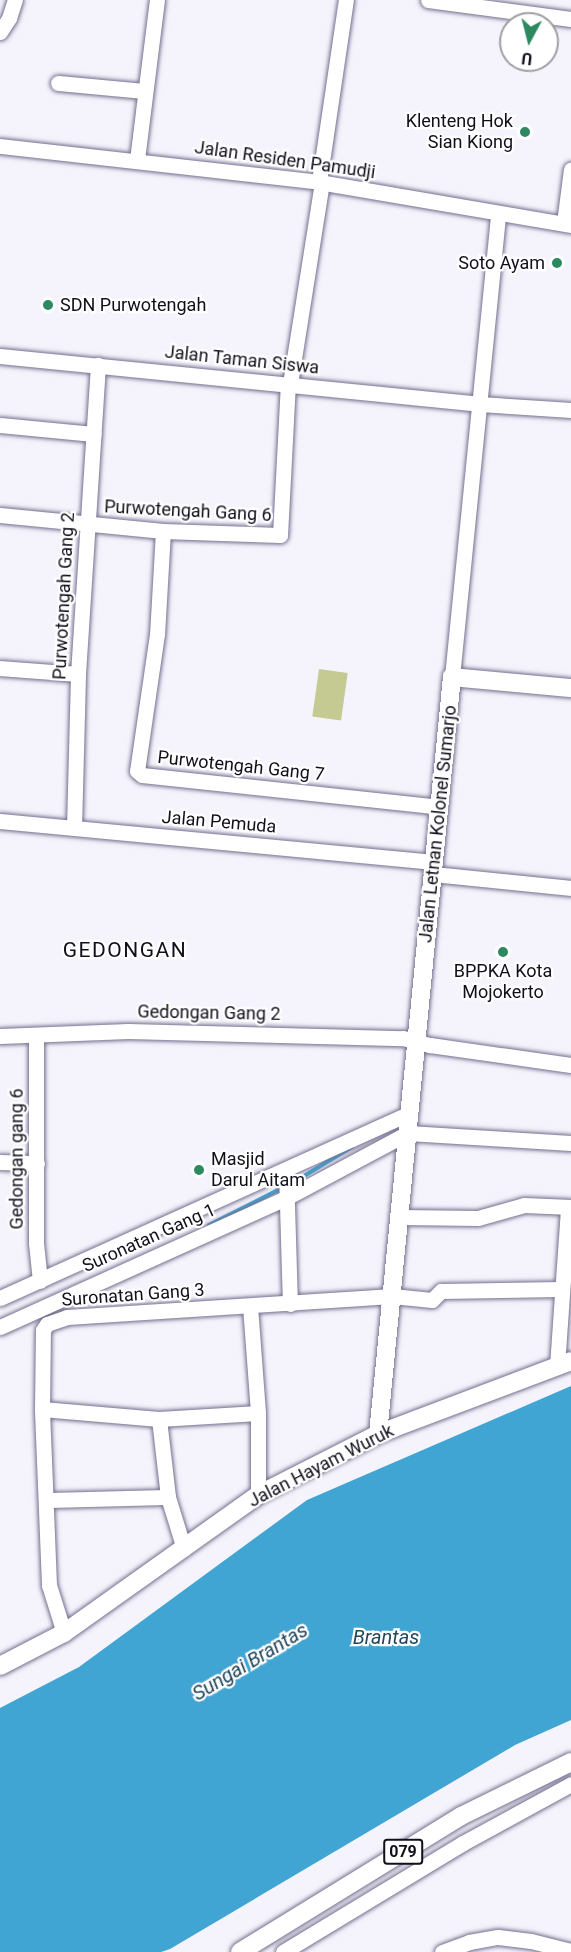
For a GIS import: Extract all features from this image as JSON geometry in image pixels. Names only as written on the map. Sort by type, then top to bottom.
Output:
[{"type":"main road","points":[[453,677],[571,688]]},
{"type":"main road","name":"Jalan Letnan Kolonel Sumarjo","points":[[378,1434],[392,1296],[406,1217],[413,1133],[410,1113],[453,677]]},
{"type":"main road","name":"Jalan Hayam Wuruk","points":[[0,1666],[64,1634],[258,1495],[378,1434],[564,1364]]},
{"type":"main road","name":"079","points":[[240,1952],[461,1816],[571,1762]]},
{"type":"street","points":[[0,32],[9,18],[15,0]]},
{"type":"street","points":[[137,160],[157,0]]},
{"type":"street","points":[[289,384],[346,0]]},
{"type":"street","points":[[428,0],[498,5],[571,19]]},
{"type":"street","points":[[58,83],[145,91]]},
{"type":"street","name":"Jalan Residen Pamudji","points":[[0,146],[137,160],[320,183],[567,224]]},
{"type":"street","points":[[567,224],[571,169]]},
{"type":"street","name":"Jalan Letnan Kolonel Sumarjo","points":[[453,677],[498,214]]},
{"type":"street","name":"Jalan Taman Siswa","points":[[0,356],[479,404],[571,410]]},
{"type":"street","name":"Purwotengah Gang 2","points":[[74,828],[78,674],[98,365]]},
{"type":"street","name":"Purwotengah Gang 6","points":[[0,515],[163,531],[280,535],[289,384]]},
{"type":"street","points":[[0,425],[94,434]]},
{"type":"street","name":"Purwotengah Gang 7","points":[[163,531],[157,634],[136,771],[142,775],[440,807]]},
{"type":"street","points":[[0,668],[78,674]]},
{"type":"street","name":"Jalan Pemuda","points":[[0,821],[434,868],[571,888]]},
{"type":"street","name":"Gedongan Gang 2","points":[[0,1036],[128,1031],[403,1038],[571,1065]]},
{"type":"street","name":"Gedongan gang 6","points":[[36,1036],[36,1243],[40,1281]]},
{"type":"street","points":[[0,1298],[40,1281],[195,1228],[287,1184],[410,1113]]},
{"type":"street","points":[[413,1133],[571,1143]]},
{"type":"street","name":"Suronatan Gang 1","points":[[0,1328],[195,1228],[287,1184],[413,1133]]},
{"type":"street","points":[[0,1162],[37,1163]]},
{"type":"street","points":[[287,1184],[290,1304]]},
{"type":"street","points":[[406,1217],[478,1218],[524,1205],[569,1207],[561,1289],[564,1364]]},
{"type":"street","name":"Suronatan Gang 3","points":[[64,1634],[49,1585],[42,1409],[43,1330],[54,1320],[392,1296],[432,1300],[441,1291],[561,1289]]},
{"type":"street","points":[[250,1306],[258,1413],[258,1495]]},
{"type":"street","points":[[42,1409],[159,1419],[258,1413]]},
{"type":"street","points":[[159,1419],[168,1497],[184,1549]]},
{"type":"street","points":[[47,1500],[168,1497]]},
{"type":"street","points":[[282,1952],[453,1849],[571,1784]]},
{"type":"street","points":[[271,1932],[274,1952]]},
{"type":"street","points":[[442,1952],[469,1942],[498,1937],[531,1941],[571,1951]]},
{"type":"green space","points":[[319,669],[348,673],[341,721],[312,717]]},
{"type":"water","name":"Brantas","points":[[571,1386],[571,1720],[515,1745],[170,1949],[161,1952],[0,1952],[0,1708],[79,1667],[307,1500]]},
{"type":"waterway","points":[[289,1185],[352,1147]]},
{"type":"waterway","points":[[209,1225],[282,1188]]},
{"type":"place","name":"Klenteng Hok Sian Kiong","points":[[525,132]]},
{"type":"place","name":"Soto Ayam","points":[[557,263]]},
{"type":"place","name":"SDN Purwotengah","points":[[48,305]]},
{"type":"place","name":"BPPKA Kota Mojokerto","points":[[503,952]]},
{"type":"place","name":"Masjid Darul Aitam","points":[[199,1170]]},
{"type":"district","name":"GEDONGAN","points":[[125,950]]},
{"type":"water label","name":"Sungai Brantas","points":[[250,1662]]}]
